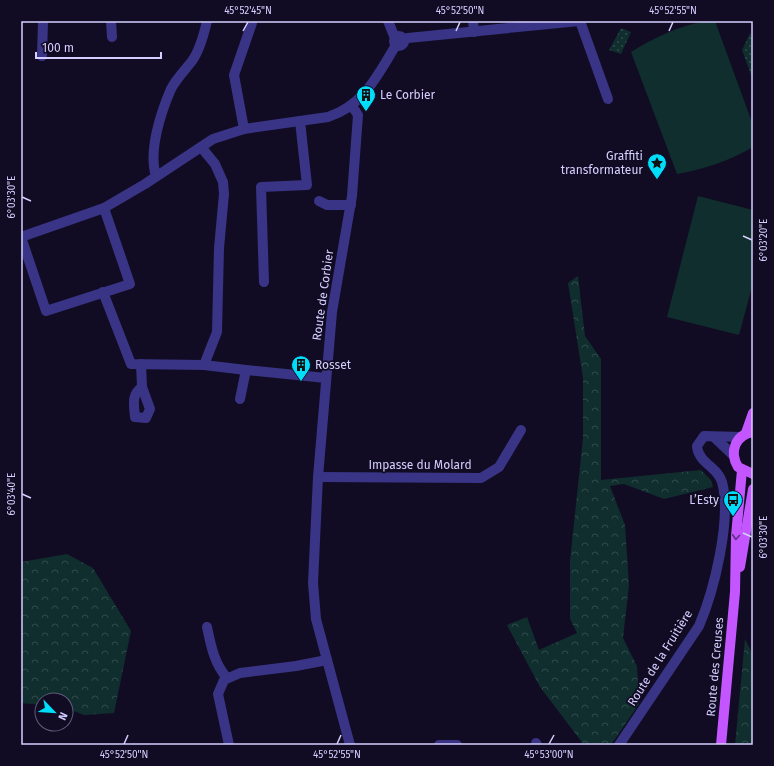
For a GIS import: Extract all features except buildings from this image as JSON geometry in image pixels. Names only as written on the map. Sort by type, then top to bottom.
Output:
[{"type":"main road","points":[[753,413],[747,434],[734,446],[733,455],[738,467],[753,474]]},
{"type":"main road","name":"Route des Creuses","points":[[721,745],[735,592],[736,536],[742,470]]},
{"type":"main road","name":"Route des Creuses","points":[[735,592],[753,489]]},
{"type":"street","points":[[42,56],[43,21]]},
{"type":"street","points":[[111,21],[112,37]]},
{"type":"street","points":[[156,176],[152,156],[163,111],[172,87],[193,60],[204,36],[207,21]]},
{"type":"street","points":[[388,21],[398,41]]},
{"type":"street","points":[[473,21],[474,32]]},
{"type":"street","points":[[104,208],[130,284],[46,311],[21,237],[104,208],[201,146],[224,134],[244,129],[328,117],[352,106],[368,90],[398,41],[408,38],[580,21],[608,99]]},
{"type":"street","points":[[244,129],[234,75],[252,23]]},
{"type":"street","name":"Route de Corbier","points":[[350,745],[316,619],[312,584],[318,477],[332,312],[351,206],[358,115],[352,106]]},
{"type":"street","points":[[264,282],[261,187],[307,185],[300,121]]},
{"type":"street","points":[[201,146],[214,164],[223,182],[219,248],[217,332],[204,365]]},
{"type":"street","points":[[319,201],[327,205],[351,206]]},
{"type":"street","points":[[103,292],[131,364],[204,365],[326,378]]},
{"type":"street","points":[[141,364],[142,387]]},
{"type":"street","points":[[240,399],[246,370]]},
{"type":"street","name":"Impasse du Molard","points":[[318,477],[481,478],[499,467],[521,430]]},
{"type":"street","name":"Route de la Fruitière","points":[[619,745],[690,640],[704,615],[720,557],[724,536],[724,495],[722,482],[718,475],[702,460],[697,452],[697,446],[704,436],[714,437],[747,434]]},
{"type":"street","points":[[714,437],[733,455]]},
{"type":"street","points":[[207,627],[213,653],[219,667],[227,678]]},
{"type":"street","points":[[229,745],[218,694],[222,683],[227,678],[240,673],[296,666],[327,660]]},
{"type":"street","points":[[439,745],[457,745]]},
{"type":"green space","points":[[706,21],[715,21],[753,125],[753,147],[716,164],[677,174],[631,52],[667,33]]},
{"type":"green space","points":[[621,28],[631,32],[621,54],[609,50]]},
{"type":"green space","points":[[750,33],[753,41],[753,80],[742,50]]},
{"type":"green space","points":[[698,196],[753,210],[753,283],[739,335],[667,317]]},
{"type":"green space","points":[[578,276],[585,336],[601,359],[601,480],[701,470],[711,480],[713,487],[664,499],[624,484],[610,486],[625,525],[629,585],[623,638],[637,666],[639,704],[611,745],[584,745],[540,687],[507,625],[527,617],[539,650],[577,633],[570,619],[570,561],[583,438],[583,378],[568,283]]},
{"type":"green space","points":[[67,554],[93,568],[131,631],[114,713],[84,715],[74,711],[74,692],[34,692],[34,704],[21,703],[21,562]]},
{"type":"green space","points":[[745,639],[753,655],[753,745],[735,745]]},
{"type":"place","name":"Le Corbier","points":[[366,112]]},
{"type":"place","name":"Graffiti transformateur","points":[[657,180]]},
{"type":"place","name":"Rosset","points":[[301,382]]},
{"type":"place","name":"L’Esty","points":[[733,517]]}]
